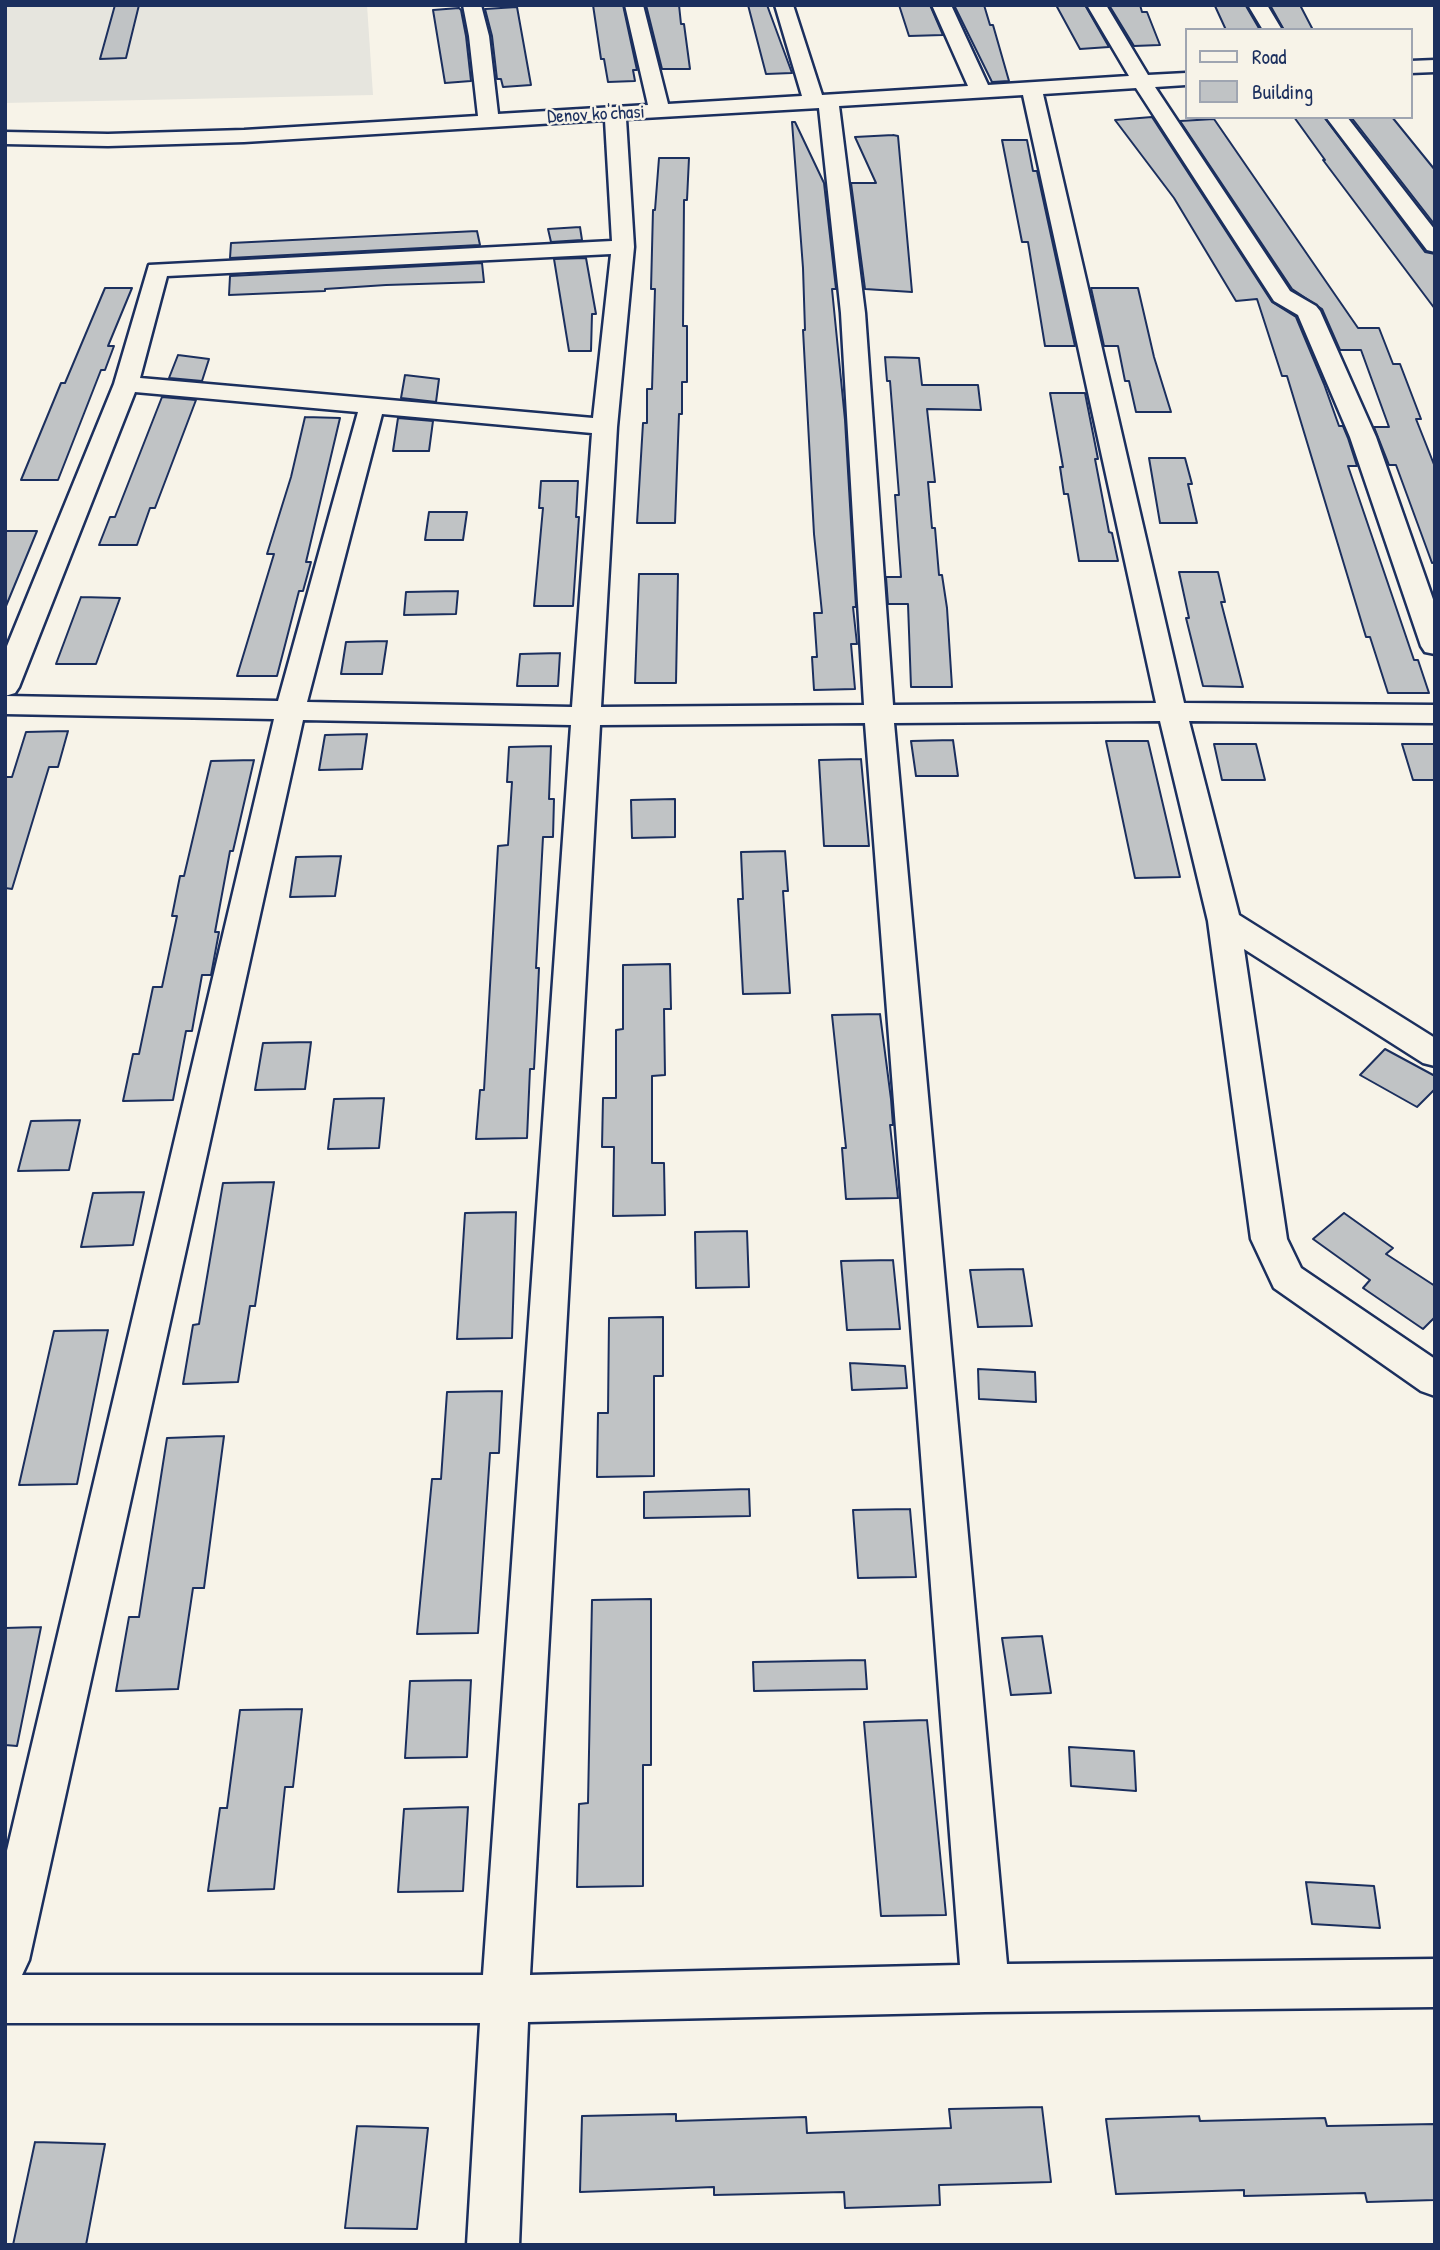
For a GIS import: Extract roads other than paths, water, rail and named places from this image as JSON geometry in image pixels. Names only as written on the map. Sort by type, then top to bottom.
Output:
[{"type":"street","points":[[472,5],[479,36],[489,121]]},
{"type":"street","points":[[634,5],[660,111]]},
{"type":"street","points":[[784,5],[821,102],[853,313],[879,715],[985,1988]]},
{"type":"street","points":[[941,5],[981,92]]},
{"type":"street","points":[[1096,5],[1142,82],[1282,296],[1308,311],[1363,438],[1435,646]]},
{"type":"street","points":[[1257,5],[1272,28]]},
{"type":"street","points":[[1412,67],[1435,66]]},
{"type":"street","name":"Denov ko'chasi","points":[[5,138],[108,140],[230,137],[1184,79]]},
{"type":"street","points":[[1032,89],[1172,712],[1224,921],[1269,1239],[1287,1278],[1435,1380]]},
{"type":"street","points":[[493,2245],[505,1999],[586,716],[605,427],[623,247],[615,114]]},
{"type":"street","points":[[1338,119],[1435,245]]},
{"type":"street","points":[[5,687],[126,384],[157,270],[623,247]]},
{"type":"street","points":[[126,384],[605,427]]},
{"type":"street","points":[[5,1959],[291,708],[372,407]]},
{"type":"street","points":[[5,705],[291,708],[586,716],[1172,712],[1435,714]]},
{"type":"street","points":[[1224,921],[1435,1054]]},
{"type":"street","points":[[5,2000],[505,1999],[985,1988],[1435,1983]]}]
